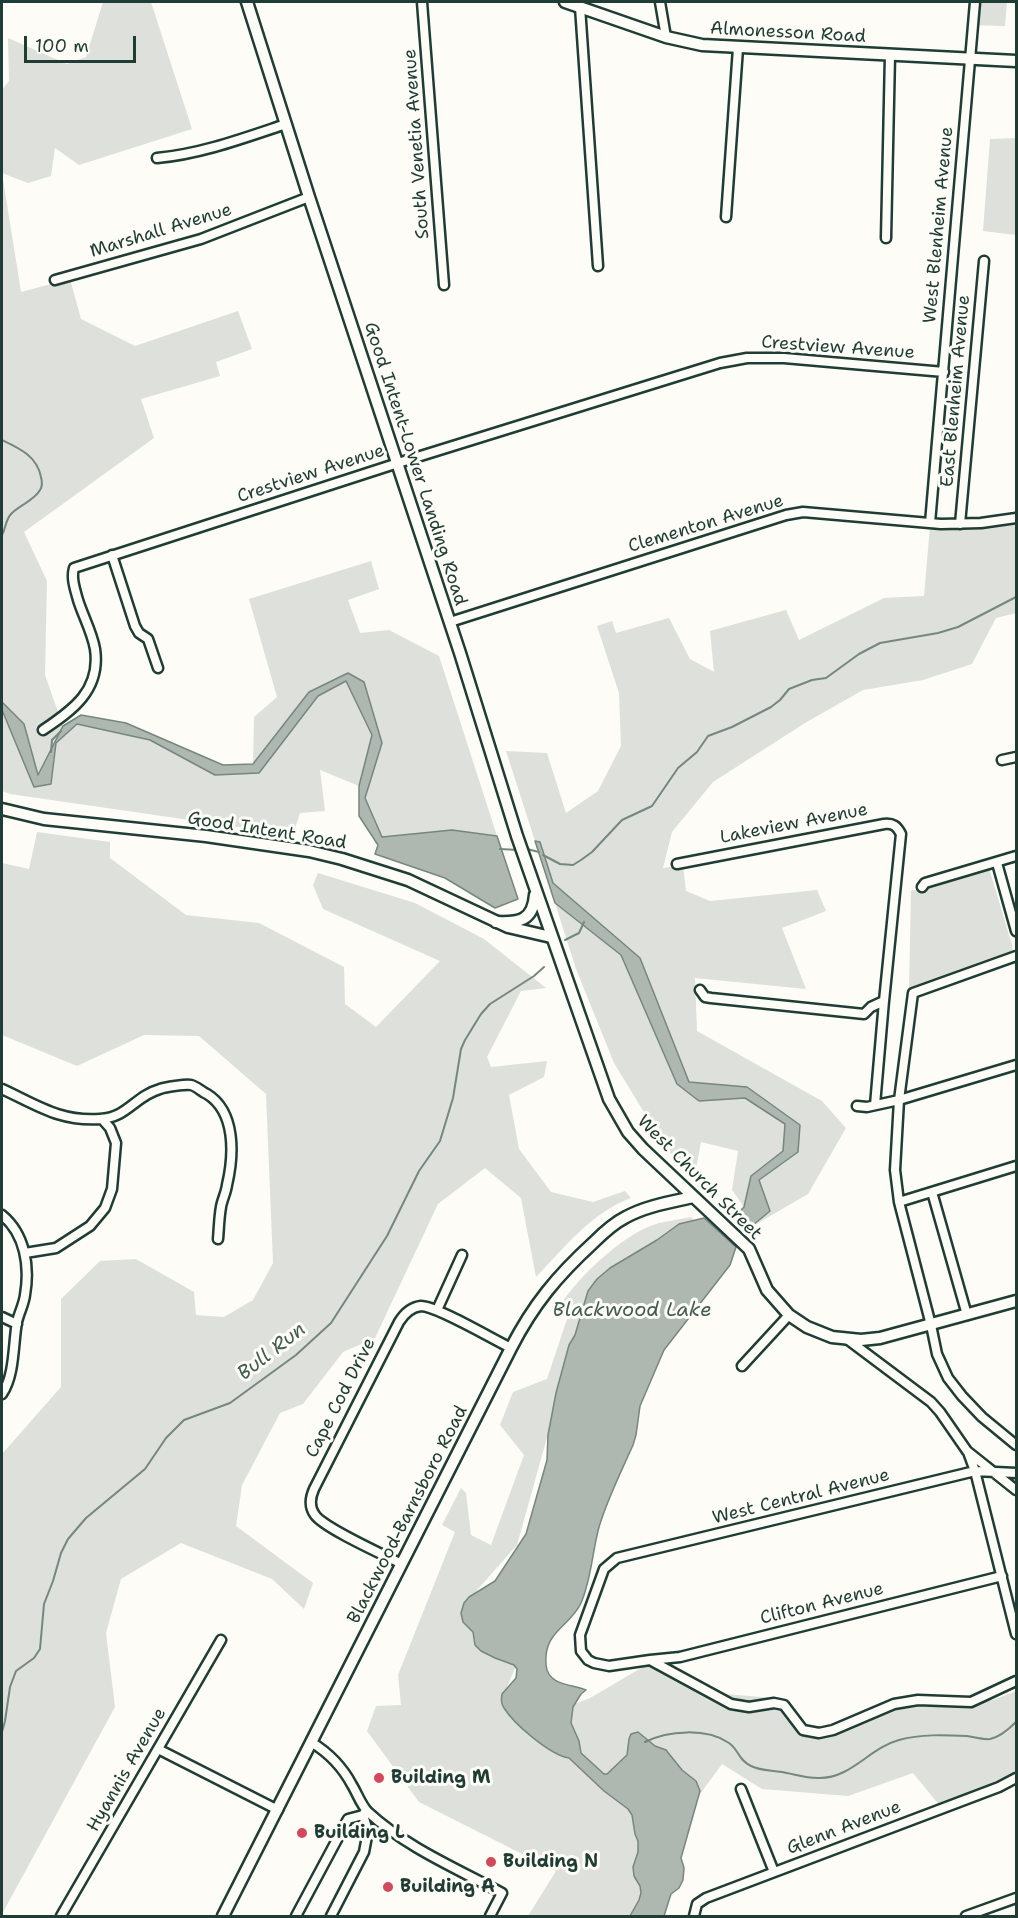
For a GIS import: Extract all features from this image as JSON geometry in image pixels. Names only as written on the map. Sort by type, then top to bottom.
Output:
[{"type":"main road","name":"Good Intent-Lower Landing Road","points":[[248,2],[309,197],[551,936]]},
{"type":"main road","name":"Almonesson Road","points":[[565,2],[666,37],[702,45],[1017,62]]},
{"type":"main road","name":"Good Intent Road","points":[[2,809],[44,819],[206,836],[320,854],[374,868],[408,880],[496,922],[523,932],[551,936]]},
{"type":"main road","points":[[496,922],[513,922],[527,917],[533,907],[534,888]]},
{"type":"main road","name":"West Church Street","points":[[551,936],[606,1090],[619,1118],[643,1149],[743,1243],[753,1256],[770,1295],[789,1315],[819,1332],[861,1340],[880,1338],[1017,1301]]},
{"type":"main road","name":"Blackwood-Barnsboro Road","points":[[223,1917],[528,1317],[546,1291],[622,1219],[637,1212],[693,1197]]},
{"type":"street","name":"South Venetia Avenue","points":[[423,2],[444,285]]},
{"type":"street","points":[[660,2],[666,37]]},
{"type":"street","name":"West Blenheim Avenue","points":[[930,523],[975,2]]},
{"type":"street","points":[[580,7],[597,266]]},
{"type":"street","points":[[726,217],[738,48]]},
{"type":"street","points":[[886,238],[890,55]]},
{"type":"street","points":[[157,158],[174,157],[212,148],[286,124]]},
{"type":"street","name":"Marshall Avenue","points":[[55,280],[201,239],[309,197]]},
{"type":"street","name":"East Blenheim Avenue","points":[[960,524],[984,261]]},
{"type":"street","name":"Crestview Avenue","points":[[43,730],[72,711],[82,699],[96,667],[95,648],[75,590],[72,574],[74,568],[398,463],[720,363],[747,358],[784,358],[944,372]]},
{"type":"street","name":"Clementon Avenue","points":[[450,622],[786,515],[803,512],[960,524],[1017,518]]},
{"type":"street","points":[[112,555],[135,626],[139,633],[148,639],[158,668]]},
{"type":"street","points":[[1002,760],[1017,757]]},
{"type":"street","name":"Lakeview Avenue","points":[[677,864],[891,823],[896,826],[901,834],[884,1001]]},
{"type":"street","points":[[922,887],[925,883],[1017,856]]},
{"type":"street","points":[[997,863],[1017,931]]},
{"type":"street","points":[[1017,956],[913,993],[899,1100],[895,1170],[899,1202],[932,1325],[937,1354],[948,1378],[982,1417],[1017,1445]]},
{"type":"street","points":[[700,990],[705,997],[711,998],[864,1014],[871,1007],[884,1001],[875,1105]]},
{"type":"street","points":[[857,1106],[867,1107],[899,1100],[1017,1065]]},
{"type":"street","points":[[2,1089],[54,1113],[73,1119],[102,1119],[119,1116],[146,1094],[160,1089],[192,1085],[217,1101],[226,1114],[230,1132],[231,1161],[221,1207],[218,1239]]},
{"type":"street","points":[[25,1252],[56,1248],[90,1226],[105,1208],[112,1189],[116,1143],[110,1128],[102,1119]]},
{"type":"street","points":[[899,1202],[1017,1166]]},
{"type":"street","points":[[932,1192],[967,1315]]},
{"type":"street","points":[[2,1215],[18,1235],[25,1252],[28,1274],[9,1372],[2,1394]]},
{"type":"street","points":[[437,1310],[462,1255]]},
{"type":"street","name":"Cape Cod Drive","points":[[402,1564],[322,1522],[313,1513],[310,1501],[314,1489],[399,1322],[406,1313],[416,1307],[429,1307],[511,1348]]},
{"type":"street","points":[[742,1366],[789,1315]]},
{"type":"street","points":[[2,1317],[17,1324]]},
{"type":"street","points":[[846,1338],[931,1402],[967,1451],[975,1471],[1017,1634]]},
{"type":"street","points":[[967,1451],[1017,1490]]},
{"type":"street","name":"West Central Avenue","points":[[602,1575],[607,1564],[617,1558],[975,1471],[1017,1473]]},
{"type":"street","name":"Clifton Avenue","points":[[602,1575],[580,1635],[581,1651],[588,1660],[601,1665],[680,1657],[1002,1576]]},
{"type":"street","name":"Hyannis Avenue","points":[[62,1916],[221,1640]]},
{"type":"street","points":[[650,1660],[731,1704],[749,1707],[774,1703],[784,1705],[803,1730],[814,1733],[833,1730],[879,1709],[908,1701],[971,1702],[1017,1681]]},
{"type":"street","points":[[311,1742],[329,1753],[349,1779],[364,1813],[368,1831],[364,1852],[331,1917]]},
{"type":"street","points":[[158,1749],[278,1810]]},
{"type":"street","name":"Glenn Avenue","points":[[694,1917],[693,1913],[698,1904],[706,1898],[1017,1778]]},
{"type":"street","points":[[741,1788],[774,1872]]},
{"type":"street","points":[[296,1917],[348,1819],[364,1813]]},
{"type":"street","points":[[364,1813],[405,1842],[502,1893],[490,1917]]},
{"type":"street","points":[[966,1917],[1017,1898]]},
{"type":"shaded area","points":[[103,2],[151,2],[192,129],[79,165],[55,148],[51,176],[28,183],[2,173],[2,90],[9,81],[8,38],[67,64],[86,57]]},
{"type":"shaded area","points":[[974,2],[1007,2],[1005,26],[972,25]]},
{"type":"shaded area","points":[[1016,138],[1016,235],[983,231],[990,139]]},
{"type":"shaded area","points":[[2,173],[21,292],[70,279],[81,319],[135,346],[238,311],[252,349],[216,362],[220,376],[141,399],[154,438],[24,532],[47,581],[45,675],[63,726],[38,776],[24,724],[2,702]]},
{"type":"shaded area","points":[[1016,517],[1016,613],[996,618],[972,664],[923,680],[863,690],[805,723],[713,782],[672,832],[663,868],[683,865],[686,891],[710,901],[817,890],[826,911],[782,928],[806,989],[695,978],[697,1031],[822,1101],[846,1128],[808,1194],[753,1226],[770,1211],[759,1180],[798,1152],[800,1125],[747,1087],[689,1082],[640,958],[553,883],[540,842],[535,841],[506,751],[547,753],[566,813],[598,791],[621,746],[619,693],[597,626],[612,621],[616,633],[669,618],[690,659],[714,672],[710,631],[786,610],[799,640],[884,598],[924,596],[930,526]]},
{"type":"shaded area","points":[[371,561],[379,589],[348,600],[360,633],[389,630],[439,656],[497,836],[452,830],[382,837],[365,798],[382,743],[348,673],[309,692],[253,764],[254,717],[277,697],[249,599]]},
{"type":"shaded area","points":[[346,680],[373,735],[359,786],[320,770],[325,811],[300,813],[293,835],[2,791],[2,710],[35,787],[51,784],[56,743],[76,724],[150,740],[215,775],[259,773],[318,696]]},
{"type":"shaded area","points":[[37,832],[110,842],[110,858],[186,915],[259,923],[344,967],[345,1004],[376,1027],[440,961],[323,909],[313,885],[318,873],[415,903],[484,939],[546,988],[521,991],[487,1057],[491,1067],[547,1061],[544,1077],[509,1095],[519,1149],[551,1192],[593,1202],[625,1191],[631,1198],[617,1204],[591,1222],[536,1277],[521,1198],[485,1168],[438,1204],[375,1338],[343,1352],[303,1404],[280,1413],[242,1485],[236,1526],[313,1583],[304,1609],[272,1579],[181,1543],[121,1579],[106,1633],[115,1707],[2,1914],[2,1454],[61,1387],[61,1299],[100,1261],[136,1259],[194,1292],[196,1315],[224,1317],[253,1300],[273,1263],[266,1094],[199,1036],[144,1035],[77,1066],[2,1035],[2,863],[29,869]]},
{"type":"shaded area","points":[[989,868],[1013,955],[909,988],[911,891]]},
{"type":"shaded area","points":[[555,903],[621,955],[677,1084],[699,1101],[745,1098],[785,1124],[783,1151],[751,1176],[744,1207],[732,1190],[738,1151],[701,1142],[696,1168],[689,1170],[667,1150],[614,1063],[576,969]]},
{"type":"shaded area","points":[[691,1217],[696,1222],[588,1291],[517,1545],[463,1606],[490,1650],[516,1666],[501,1701],[520,1725],[590,1698],[648,1664],[713,1693],[785,1699],[808,1738],[866,1712],[993,1700],[1016,1691],[1016,1777],[940,1806],[913,1773],[848,1796],[762,1789],[722,1764],[700,1794],[637,1916],[528,1916],[556,1871],[419,1802],[367,1731],[376,1706],[401,1705],[398,1675],[455,1532],[442,1525],[461,1488],[466,1493],[471,1535],[491,1545],[524,1455],[500,1425],[513,1392],[547,1379],[572,1304],[562,1302],[605,1255],[632,1235],[659,1223]]},
{"type":"water","points":[[348,673],[364,682],[382,743],[365,798],[382,837],[452,830],[497,836],[518,899],[495,908],[445,878],[375,854],[378,845],[359,816],[359,786],[372,735],[346,681],[318,696],[259,773],[215,775],[150,740],[77,724],[56,743],[51,784],[34,787],[2,710],[2,702],[24,724],[38,775],[63,726],[81,715],[126,723],[223,765],[253,764],[309,692]]},
{"type":"water","points":[[535,841],[540,842],[553,883],[640,958],[689,1082],[747,1087],[800,1125],[798,1152],[759,1180],[770,1211],[752,1226],[738,1213],[744,1207],[751,1176],[783,1151],[785,1124],[745,1098],[699,1101],[677,1084],[621,955],[555,903]]},
{"type":"water","name":"Blackwood Lake","points":[[704,1218],[736,1247],[730,1265],[664,1350],[640,1406],[633,1445],[601,1521],[581,1603],[553,1637],[546,1654],[546,1665],[551,1677],[556,1681],[586,1690],[573,1707],[571,1723],[579,1741],[581,1753],[604,1774],[607,1774],[627,1755],[631,1734],[638,1732],[655,1746],[666,1750],[682,1770],[696,1781],[700,1791],[681,1858],[684,1868],[683,1880],[679,1888],[671,1894],[664,1916],[630,1916],[641,1893],[634,1876],[633,1867],[638,1852],[638,1841],[632,1815],[569,1758],[543,1745],[509,1715],[502,1705],[502,1694],[516,1678],[517,1669],[514,1665],[481,1651],[475,1645],[473,1632],[463,1622],[461,1613],[469,1597],[495,1581],[526,1534],[547,1460],[548,1435],[556,1393],[569,1345],[575,1335],[588,1291],[610,1268],[679,1224]]},
{"type":"waterway","points":[[2,440],[21,450],[36,463],[42,484],[34,497],[11,514],[2,535]]},
{"type":"waterway","points":[[543,855],[560,864],[573,865],[581,860],[592,852],[622,820],[652,806],[678,768],[697,752],[708,736],[732,727],[771,707],[789,689],[812,680],[826,678],[859,654],[880,643],[938,633],[958,627],[1016,597]]},
{"type":"waterway","points":[[51,752],[52,740],[61,731]]},
{"type":"waterway","points":[[500,849],[518,850]]},
{"type":"waterway","points":[[527,849],[539,852]]},
{"type":"waterway","name":"Bull Run","points":[[565,940],[579,933],[584,922]]},
{"type":"waterway","name":"Bull Run","points":[[2,1732],[10,1687],[16,1671],[34,1658],[40,1649],[44,1604],[68,1539],[86,1518],[145,1469],[166,1438],[184,1420],[230,1403],[296,1355],[331,1323],[387,1236],[419,1171],[440,1141],[453,1098],[461,1049],[465,1040],[490,1004],[544,967]]},
{"type":"waterway","points":[[734,1230],[747,1217]]},
{"type":"waterway","points":[[645,1742],[676,1733],[710,1735],[729,1743],[743,1761],[755,1768],[818,1778],[840,1774],[878,1749],[899,1740],[941,1735],[990,1739],[1001,1735],[1016,1722]]},
{"type":"place","name":"Building M","points":[[379,1778]]},
{"type":"place","name":"Building L","points":[[302,1833]]},
{"type":"place","name":"Building N","points":[[491,1862]]},
{"type":"place","name":"Building A","points":[[388,1887]]}]
